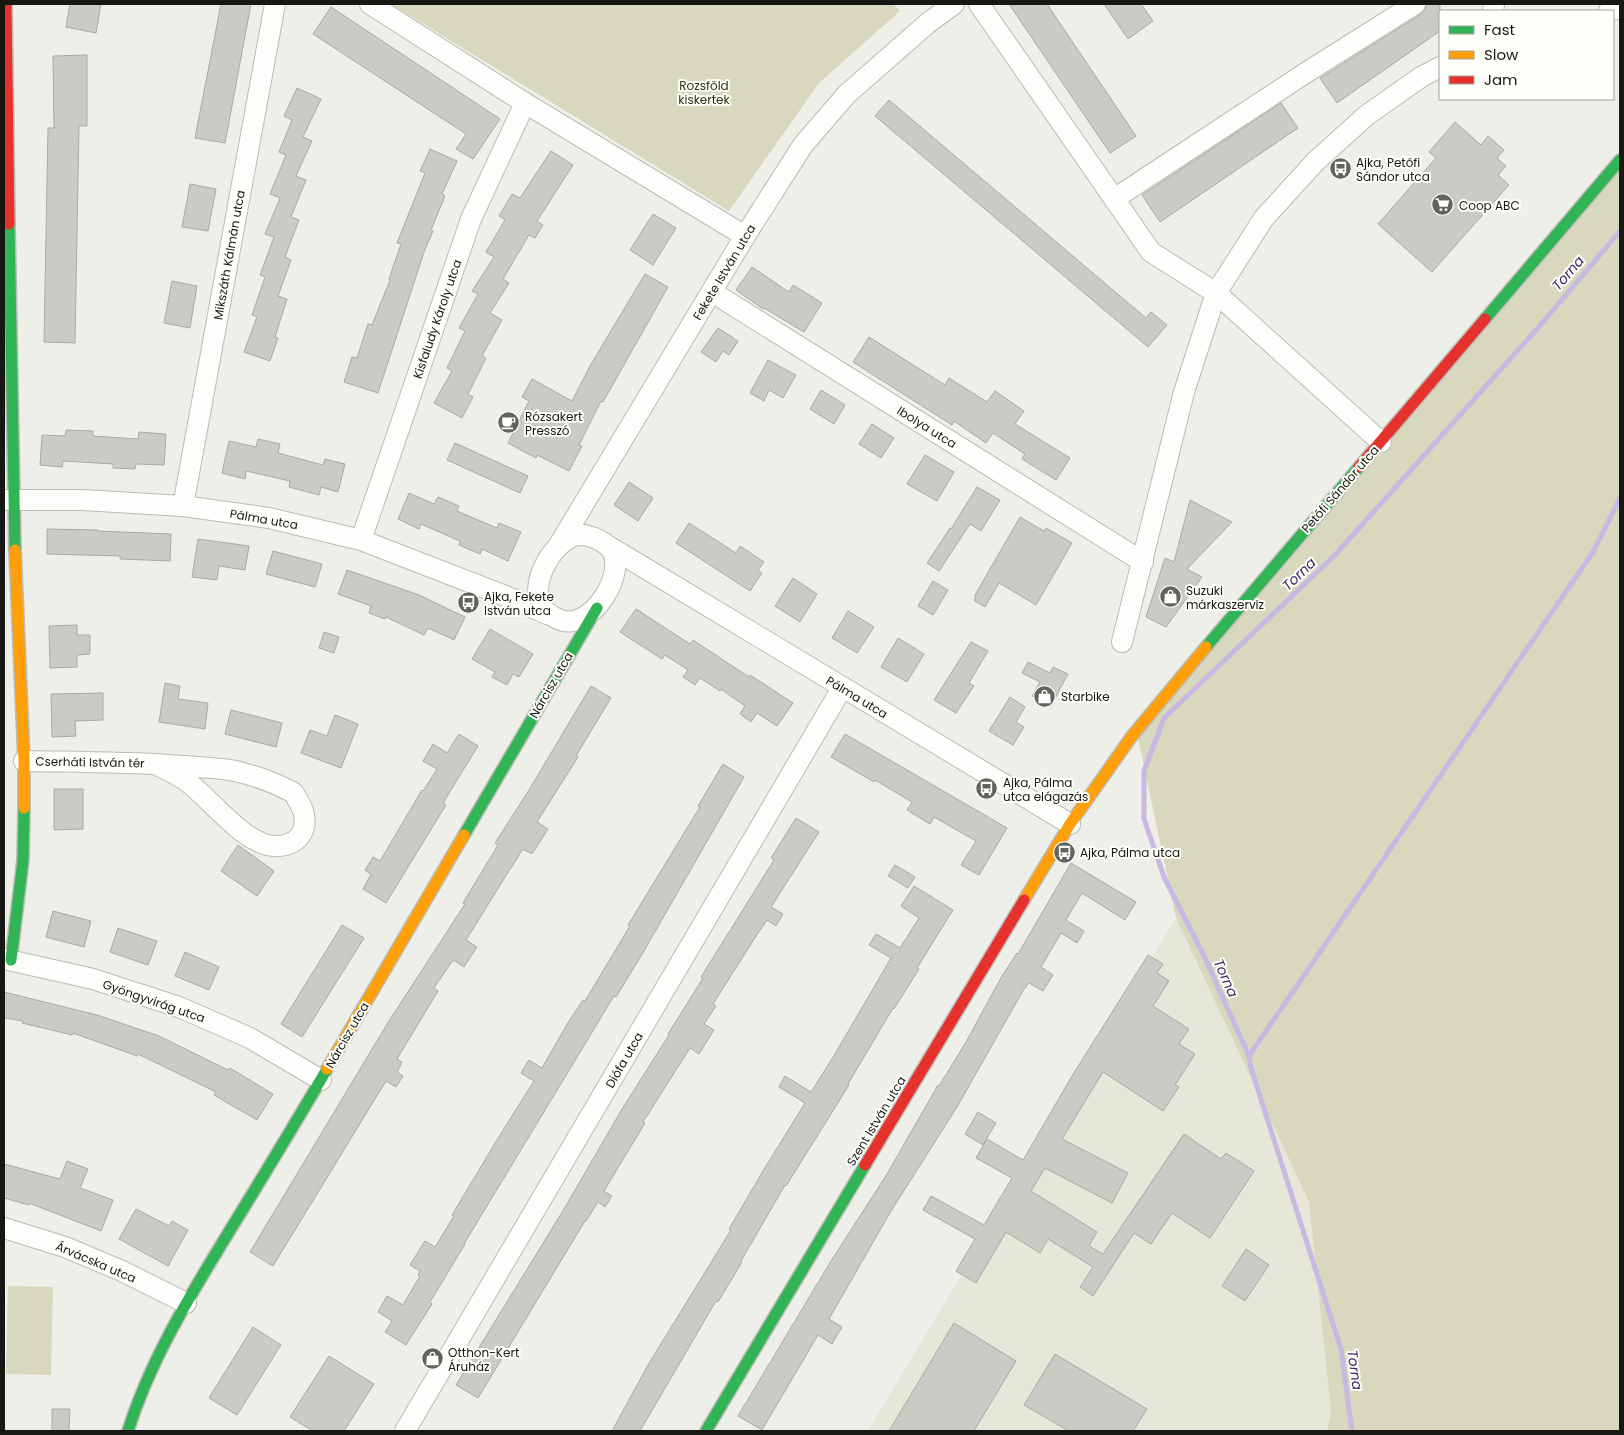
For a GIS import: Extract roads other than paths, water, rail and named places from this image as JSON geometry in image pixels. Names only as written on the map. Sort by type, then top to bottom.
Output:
[{"type":"street","points":[[6,4],[8,500],[24,761],[23,860],[7,960]]},
{"type":"street","name":"Mikszáth Kálmán utca","points":[[183,506],[276,4]]},
{"type":"street","points":[[370,4],[525,103],[745,236]]},
{"type":"street","name":"Fekete István utca","points":[[559,545],[745,236],[803,145],[847,94],[954,4]]},
{"type":"street","points":[[979,4],[1151,252],[1216,294],[1381,442]]},
{"type":"street","points":[[1114,200],[1307,72],[1415,4]]},
{"type":"street","points":[[1122,642],[1184,392],[1216,294],[1264,218],[1316,161],[1367,115],[1421,77],[1439,68]]},
{"type":"street","name":"Kisfaludy Károly utca","points":[[361,540],[471,218],[525,103]]},
{"type":"street","name":"Petőfi Sándor utca","points":[[1070,824],[1132,736],[1169,690],[1620,160]]},
{"type":"street","name":"Ibolya utca","points":[[712,292],[1143,562]]},
{"type":"street","name":"Pálma utca","points":[[8,500],[83,500],[183,506],[269,518],[361,540],[513,598],[563,622],[572,622]]},
{"type":"street","name":"Fekete István utca","points":[[585,535],[586,501]]},
{"type":"street","points":[[547,614],[540,603],[537,593],[538,580],[543,568],[559,545],[574,536],[585,535]]},
{"type":"street","name":"Pálma utca","points":[[585,535],[596,538],[1070,824]]},
{"type":"street","points":[[572,622],[584,618],[597,608],[613,578],[615,560],[610,547]]},
{"type":"street","points":[[613,578],[645,569]]},
{"type":"street","points":[[513,598],[537,593]]},
{"type":"street","name":"Nárcisz utca","points":[[128,1431],[136,1406],[155,1362],[186,1302],[321,1080],[597,608]]},
{"type":"street","name":"Nárcisz utca","points":[[572,622],[576,644]]},
{"type":"street","name":"Diófa utca","points":[[405,1431],[842,688]]},
{"type":"street","name":"Cserháti István tér","points":[[24,761],[122,762],[155,764],[223,769],[242,773],[293,792],[304,808],[306,823],[299,836],[288,845],[270,847],[249,838],[214,804],[186,781],[155,764]]},
{"type":"street","name":"Szent István utca","points":[[706,1431],[1070,824]]},
{"type":"street","name":"Gyöngyvirág utca","points":[[7,960],[92,979],[179,1007],[250,1038],[321,1080]]},
{"type":"street","name":"Árvácska utca","points":[[4,1228],[65,1247],[186,1302]]},
{"type":"waterway","name":"Torna","points":[[1352,1431],[1341,1349],[1251,1068],[1249,1056],[1204,956],[1164,877],[1144,819],[1144,771],[1164,718],[1335,555],[1544,321],[1620,231]]},
{"type":"waterway","name":"Torna","points":[[1249,1056],[1593,552],[1620,498]]},
{"type":"place","name":"Ajka, Petőfi Sándor utca","points":[[1340,169]]},
{"type":"place","name":"Coop ABC","points":[[1443,205]]},
{"type":"place","name":"Rózsakert Presszó","points":[[509,423]]},
{"type":"place","name":"Suzuki márkaszerviz","points":[[1170,597]]},
{"type":"place","name":"Ajka, Fekete István utca","points":[[468,603]]},
{"type":"place","name":"Starbike","points":[[1045,696]]},
{"type":"place","name":"Ajka, Pálma utca elágazás","points":[[987,789]]},
{"type":"place","name":"Ajka, Pálma utca","points":[[1064,852]]},
{"type":"place","name":"Otthon-Kert Áruház","points":[[432,1359]]},
{"type":"park label","name":"Rozsföld kiskertek","points":[[704,92]]}]
